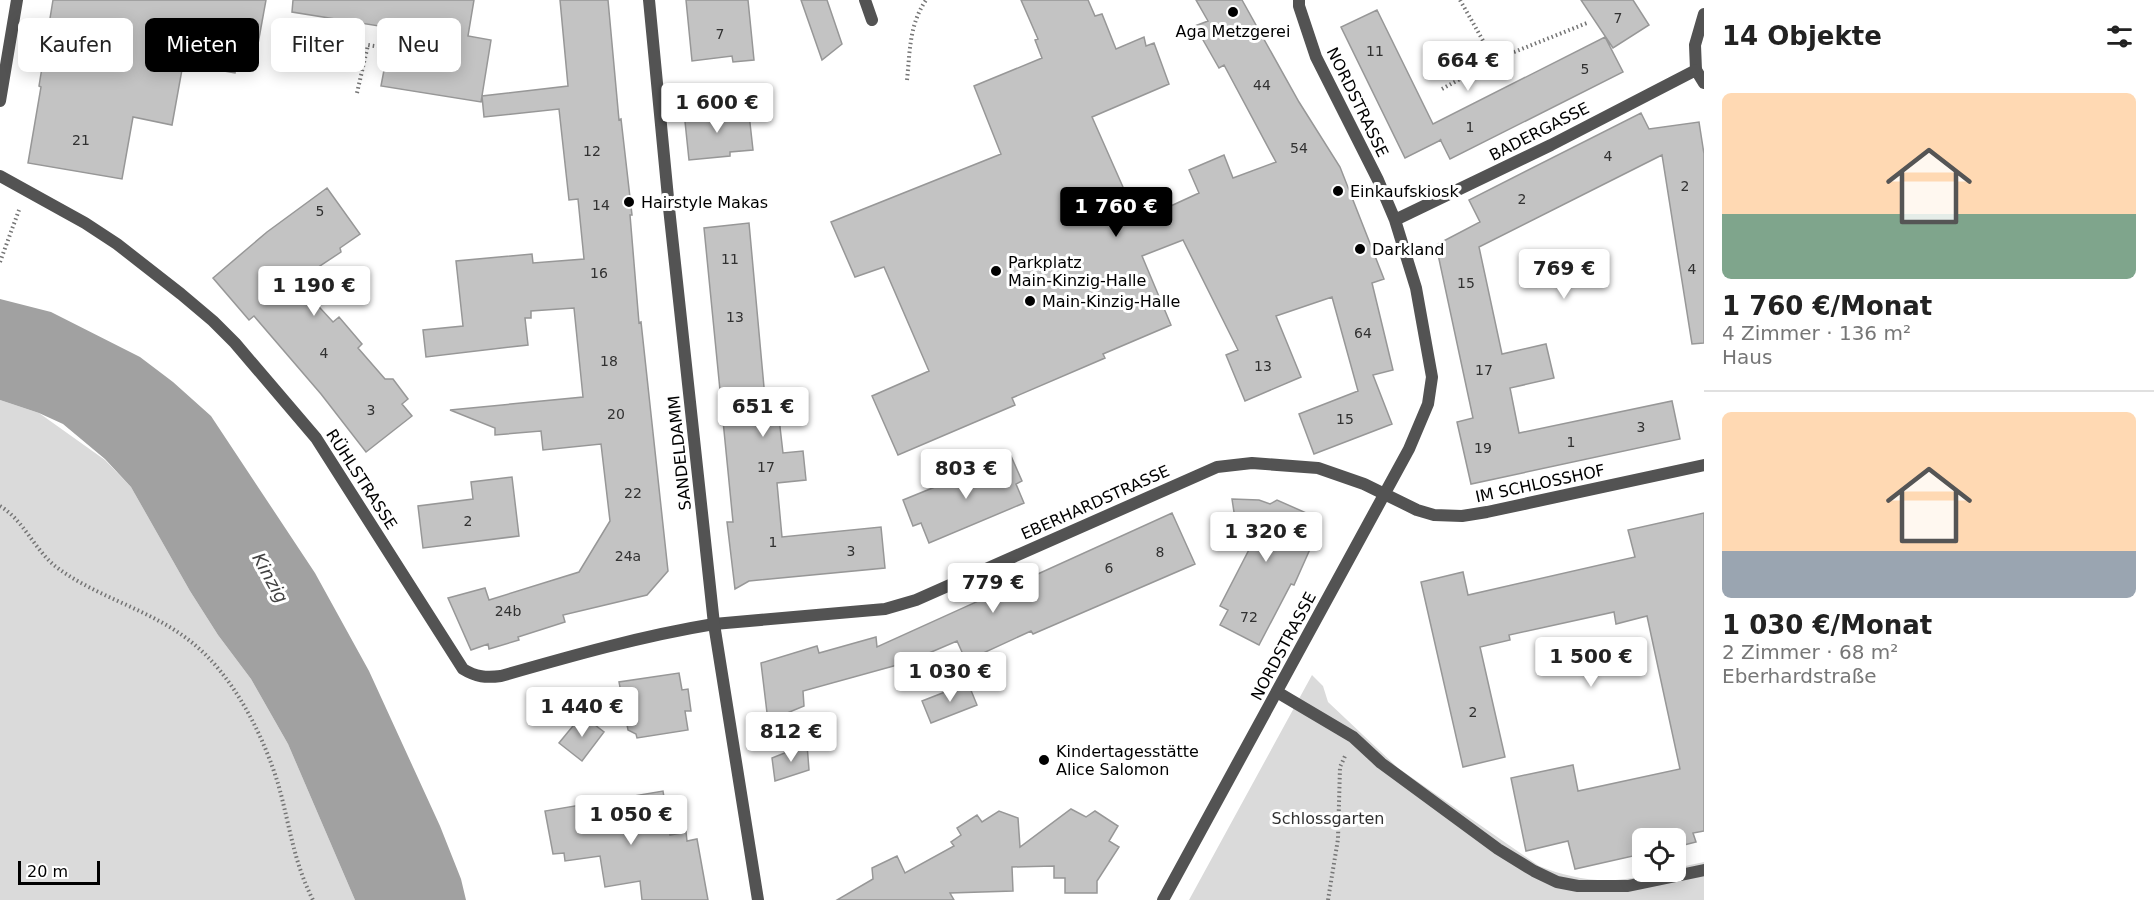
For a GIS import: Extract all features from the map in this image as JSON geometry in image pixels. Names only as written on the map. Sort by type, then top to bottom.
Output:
[{"type":"street","points":[[0,101],[17,0]]},
{"type":"street","name":"SANDELDAMM","points":[[649,0],[714,624],[758,900]]},
{"type":"street","points":[[865,0],[872,20]]},
{"type":"street","name":"NORDSTRASSE","points":[[1163,900],[1414,441],[1428,404],[1432,377],[1416,288],[1395,220],[1378,180],[1316,57],[1299,0]]},
{"type":"street","points":[[1704,14],[1695,45],[1696,70],[1704,83]]},
{"type":"street","name":"BADERGASSE","points":[[1395,220],[1551,145],[1696,70]]},
{"type":"street","name":"RÜHLSTRASSE","points":[[0,176],[101,234],[153,271],[213,321],[260,370],[316,438],[426,613],[463,669],[472,675],[484,678],[501,676],[598,648],[714,624]]},
{"type":"street","name":"EBERHARDSTRASSE","points":[[714,624],[877,610],[916,600],[1217,467],[1252,463],[1318,468],[1386,493]]},
{"type":"street","name":"IM SCHLOSSHOF","points":[[1386,493],[1417,510],[1434,515],[1462,516],[1704,465]]},
{"type":"street","points":[[1277,692],[1353,737],[1381,763],[1498,849],[1557,882],[1578,886],[1628,886],[1704,870]]},
{"type":"path","points":[[906,80],[910,38],[916,17],[926,0]]},
{"type":"path","points":[[1460,0],[1494,60]]},
{"type":"path","points":[[1442,89],[1494,60],[1587,23]]},
{"type":"path","points":[[357,93],[368,45],[377,46]]},
{"type":"path","points":[[0,262],[26,190]]},
{"type":"path","points":[[0,506],[11,513],[44,557],[59,569],[96,592],[167,626],[207,655],[224,675],[241,702],[271,760],[298,867],[313,900]]},
{"type":"path","points":[[1328,900],[1338,839],[1340,767],[1353,737]]},
{"type":"green space","points":[[0,400],[39,413],[105,460],[131,487],[190,591],[218,635],[251,679],[288,744],[355,900],[0,900]]},
{"type":"green space","name":"Schlossgarten","points":[[1312,675],[1323,686],[1328,702],[1398,768],[1539,866],[1581,878],[1614,880],[1632,878],[1632,882],[1686,882],[1686,866],[1704,862],[1704,900],[1189,900]]},
{"type":"water","name":"Kinzig","points":[[0,299],[51,312],[140,357],[173,382],[211,416],[315,573],[369,671],[440,826],[461,879],[466,900],[355,900],[288,744],[251,679],[218,635],[190,591],[131,487],[105,459],[63,424],[0,400]]},
{"type":"building","points":[[53,0],[266,0],[259,38],[259,18],[145,18],[145,72],[182,72],[172,125],[133,117],[122,179],[28,163],[41,87],[39,86],[41,72],[133,72],[133,18],[50,18]]},
{"type":"building","points":[[293,0],[474,0],[468,36],[491,40],[481,102],[381,86],[384,72],[461,72],[461,18],[377,18],[377,26],[365,24],[365,18],[330,18],[292,12]]},
{"type":"building","points":[[560,0],[608,0],[619,120],[621,119],[632,215],[630,215],[639,323],[641,322],[668,571],[647,595],[563,615],[565,622],[518,637],[519,640],[489,649],[488,644],[471,650],[448,598],[485,588],[489,600],[579,572],[610,521],[601,444],[543,450],[541,431],[495,435],[495,428],[450,410],[583,397],[574,308],[531,311],[531,318],[525,318],[528,345],[426,357],[423,330],[463,326],[456,261],[532,254],[533,263],[584,259],[578,199],[569,200],[559,109],[484,117],[482,96],[568,86]]},
{"type":"building","points":[[686,0],[748,0],[754,60],[733,62],[732,56],[692,61]]},
{"type":"building","points":[[801,0],[827,0],[842,44],[822,60]]},
{"type":"building","points":[[1021,0],[1088,0],[1095,16],[1102,14],[1116,49],[1144,37],[1146,46],[1154,43],[1169,84],[1092,117],[1138,221],[1199,193],[1189,170],[1224,155],[1233,178],[1276,162],[1224,65],[1219,68],[1195,26],[1208,21],[1196,0],[1242,0],[1299,102],[1340,167],[1384,279],[1372,283],[1393,370],[1373,375],[1392,424],[1314,454],[1299,414],[1358,391],[1332,297],[1276,316],[1301,377],[1245,401],[1226,355],[1238,350],[1183,240],[1142,256],[1171,325],[1103,354],[1105,358],[1012,398],[1015,405],[898,455],[872,396],[929,371],[884,267],[855,277],[831,222],[1001,154],[974,86],[1042,58],[1035,40],[1038,39]]},
{"type":"building","points":[[1581,0],[1633,0],[1649,25],[1613,48]]},
{"type":"building","points":[[1377,10],[1433,124],[1605,37],[1623,72],[1450,159],[1441,140],[1405,158],[1341,27]]},
{"type":"building","points":[[727,107],[728,117],[749,114],[753,150],[730,152],[730,156],[689,160],[684,112]]},
{"type":"building","points":[[1641,113],[1649,129],[1699,122],[1704,154],[1704,343],[1692,344],[1662,155],[1479,247],[1502,354],[1546,344],[1554,378],[1510,388],[1519,433],[1672,401],[1680,439],[1471,484],[1457,422],[1473,418],[1436,245],[1480,222],[1469,200]]},
{"type":"building","points":[[327,188],[360,234],[340,248],[341,252],[296,282],[333,322],[339,317],[362,344],[358,348],[385,379],[393,379],[408,399],[402,404],[412,416],[366,452],[321,394],[254,316],[249,320],[213,278],[267,232]]},
{"type":"building","points":[[749,223],[767,420],[779,418],[783,453],[803,451],[806,480],[777,483],[782,537],[881,527],[885,568],[749,581],[735,589],[727,522],[733,522],[704,228]]},
{"type":"building","points":[[1011,456],[1022,481],[1016,484],[1024,503],[929,543],[921,523],[913,526],[903,500]]},
{"type":"building","points":[[512,477],[519,536],[423,548],[418,506],[473,499],[471,482]]},
{"type":"building","points":[[1232,499],[1259,500],[1270,504],[1277,500],[1313,516],[1319,529],[1294,585],[1291,584],[1259,645],[1220,625],[1228,610],[1220,606],[1255,538],[1239,545]]},
{"type":"building","points":[[1172,513],[1195,564],[1033,634],[1031,631],[966,661],[957,641],[908,662],[803,691],[804,706],[768,721],[761,663],[817,646],[819,653],[876,637],[877,647]]},
{"type":"building","points":[[1704,513],[1704,831],[1693,833],[1696,842],[1686,844],[1686,828],[1632,828],[1632,856],[1575,869],[1568,841],[1526,851],[1511,778],[1573,765],[1578,791],[1680,769],[1647,616],[1616,624],[1614,612],[1509,635],[1510,640],[1480,647],[1505,757],[1463,767],[1421,582],[1463,572],[1468,595],[1635,557],[1628,530]]},
{"type":"building","points":[[679,673],[682,690],[688,689],[691,711],[685,711],[688,730],[637,738],[636,734],[628,730],[619,682]]},
{"type":"building","points":[[968,683],[977,705],[931,723],[922,701]]},
{"type":"building","points":[[582,715],[604,732],[582,761],[559,743]]},
{"type":"building","points":[[807,744],[809,770],[775,781],[772,758]]},
{"type":"building","points":[[663,791],[670,835],[686,832],[687,841],[697,839],[708,900],[642,900],[640,881],[605,887],[600,856],[565,861],[564,853],[553,854],[545,811]]},
{"type":"building","points":[[1071,809],[1086,817],[1095,811],[1118,826],[1109,841],[1119,847],[1097,881],[1097,893],[1065,893],[1065,878],[1054,878],[1054,866],[1012,867],[1013,891],[950,893],[954,900],[837,900],[873,879],[872,868],[897,856],[905,873],[954,846],[951,842],[961,835],[957,828],[977,815],[982,822],[999,811],[1018,818],[1020,847]]},
{"type":"place","name":"Aga Metzgerei","points":[[1233,12]]},
{"type":"place","name":"Einkaufskiosk","points":[[1338,191]]},
{"type":"place","name":"Hairstyle Makas","points":[[629,202]]},
{"type":"place","name":"Darkland","points":[[1360,249]]},
{"type":"place","name":"Parkplatz Main-Kinzig-Halle","points":[[996,271]]},
{"type":"place","name":"Main-Kinzig-Halle","points":[[1030,301]]},
{"type":"place","name":"Kindertagesstätte Alice Salomon","points":[[1044,760]]}]
